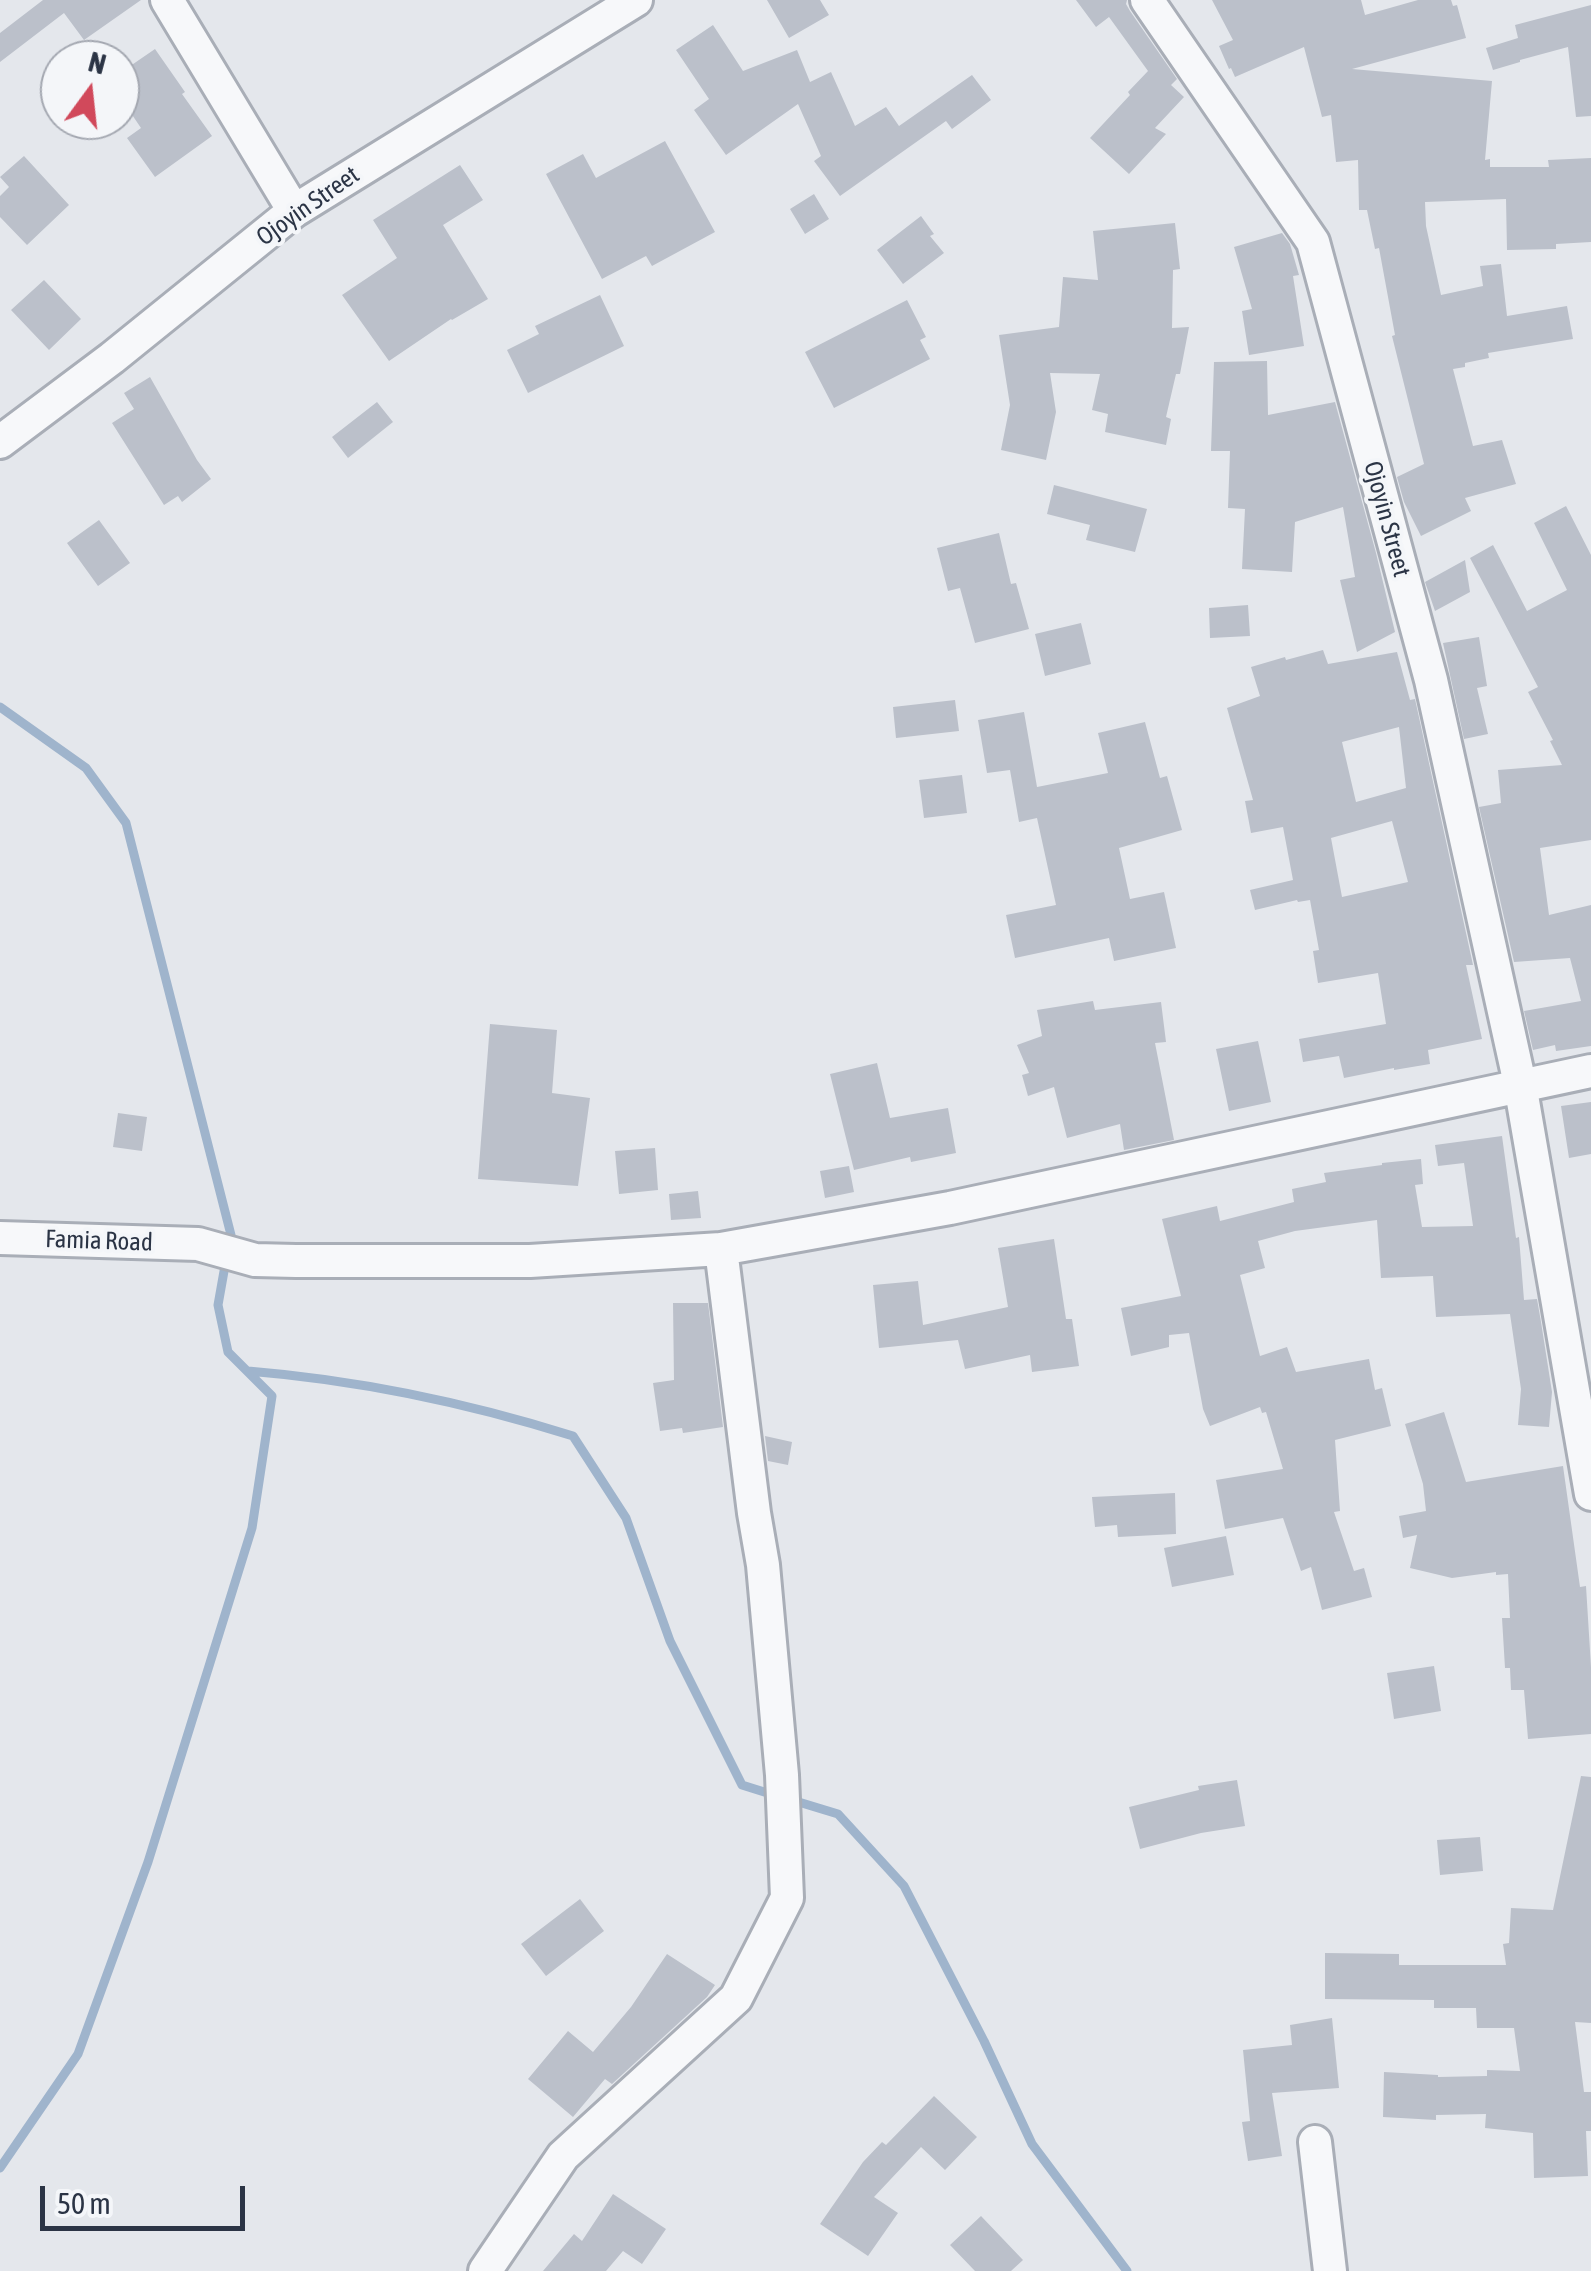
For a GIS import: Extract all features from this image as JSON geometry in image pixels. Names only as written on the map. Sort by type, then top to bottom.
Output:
[{"type":"street","points":[[167,0],[294,211]]},
{"type":"street","name":"Ojoyin Street","points":[[0,442],[112,358],[294,211],[636,0]]},
{"type":"street","name":"Ojoyin Street","points":[[1146,0],[1313,242],[1431,680],[1520,1084],[1591,1494]]},
{"type":"street","name":"Famia Road","points":[[0,1238],[198,1244],[255,1260],[530,1260],[721,1250],[950,1208],[1591,1071]]},
{"type":"street","points":[[485,2271],[563,2156],[736,1998],[787,1898],[782,1776],[763,1565],[721,1250]]},
{"type":"street","points":[[1315,2142],[1330,2271]]},
{"type":"building","points":[[43,0],[141,0],[84,40],[64,13],[0,62],[0,33]]},
{"type":"building","points":[[767,0],[820,0],[829,15],[789,38]]},
{"type":"building","points":[[1076,0],[1127,0],[1130,11],[1177,79],[1171,85],[1184,97],[1155,128],[1166,134],[1129,174],[1090,138],[1148,71],[1109,17],[1096,27]]},
{"type":"building","points":[[1212,0],[1361,0],[1365,15],[1418,0],[1451,0],[1453,6],[1457,5],[1466,38],[1352,69],[1492,81],[1485,160],[1490,159],[1490,167],[1549,167],[1548,160],[1591,158],[1591,242],[1556,244],[1556,249],[1507,250],[1506,199],[1425,202],[1426,226],[1441,295],[1483,286],[1480,266],[1501,264],[1507,316],[1567,306],[1573,339],[1488,353],[1489,358],[1453,369],[1473,446],[1502,440],[1516,484],[1465,498],[1471,511],[1421,536],[1397,477],[1424,464],[1392,336],[1395,335],[1379,248],[1375,249],[1367,210],[1359,210],[1358,160],[1336,162],[1331,115],[1322,117],[1304,47],[1235,77],[1219,46],[1233,40]]},
{"type":"building","points":[[1591,5],[1591,116],[1576,117],[1568,47],[1493,70],[1486,48],[1518,38],[1515,25]]},
{"type":"building","points":[[713,25],[743,71],[797,50],[810,82],[831,72],[855,126],[886,107],[899,126],[972,75],[991,100],[952,129],[946,121],[840,196],[814,161],[821,156],[798,104],[726,155],[694,110],[709,99],[676,50]]},
{"type":"building","points":[[155,49],[212,136],[155,177],[128,140],[140,140],[140,59]]},
{"type":"building","points":[[665,141],[715,232],[652,266],[646,256],[602,279],[546,174],[583,154],[596,178]]},
{"type":"building","points":[[24,156],[69,205],[27,245],[0,217],[0,196],[9,187],[0,177]]},
{"type":"building","points":[[460,165],[483,200],[443,225],[488,299],[389,361],[342,295],[397,258],[373,220]]},
{"type":"building","points":[[814,194],[829,219],[805,234],[790,209]]},
{"type":"building","points":[[921,216],[944,253],[903,284],[877,250]]},
{"type":"building","points":[[1175,223],[1180,269],[1173,270],[1172,328],[1189,327],[1166,417],[1171,419],[1166,445],[1105,432],[1108,414],[1092,410],[1100,374],[1050,373],[1056,412],[1046,460],[1001,450],[1010,405],[999,335],[1059,327],[1063,277],[1098,280],[1093,231]]},
{"type":"building","points":[[1282,233],[1290,244],[1299,275],[1293,276],[1304,346],[1249,355],[1242,311],[1252,309],[1234,247]]},
{"type":"building","points":[[44,280],[81,319],[49,350],[11,310]]},
{"type":"building","points":[[600,295],[624,346],[528,393],[507,350],[539,334],[535,326]]},
{"type":"building","points":[[907,300],[926,337],[920,340],[930,359],[834,408],[805,352]]},
{"type":"building","points":[[1267,361],[1268,415],[1335,402],[1395,632],[1357,652],[1340,580],[1355,577],[1343,507],[1295,522],[1292,572],[1242,569],[1245,509],[1228,508],[1230,451],[1211,451],[1214,362]]},
{"type":"building","points":[[150,377],[211,479],[182,502],[178,496],[164,505],[112,423],[134,409],[124,393]]},
{"type":"building","points":[[377,402],[393,422],[348,458],[332,437]]},
{"type":"building","points":[[1054,485],[1147,509],[1135,552],[1086,540],[1090,525],[1047,514]]},
{"type":"building","points":[[1566,506],[1591,555],[1591,840],[1540,848],[1549,915],[1591,905],[1591,1046],[1556,1051],[1555,1045],[1533,1050],[1524,1011],[1581,1001],[1570,958],[1514,962],[1479,807],[1501,803],[1498,770],[1562,765],[1528,692],[1538,687],[1470,558],[1493,545],[1527,611],[1567,590],[1534,523]]},
{"type":"building","points":[[99,520],[130,563],[98,586],[67,543]]},
{"type":"building","points":[[999,533],[1011,584],[1016,583],[1029,629],[975,643],[960,588],[948,591],[937,548]]},
{"type":"building","points":[[1465,560],[1470,592],[1435,611],[1425,582]]},
{"type":"building","points":[[1248,605],[1250,636],[1210,638],[1209,608]]},
{"type":"building","points":[[1081,623],[1091,664],[1045,676],[1035,634]]},
{"type":"building","points":[[1479,637],[1487,686],[1477,688],[1488,734],[1464,739],[1443,643]]},
{"type":"building","points":[[1323,650],[1328,664],[1397,652],[1410,700],[1415,699],[1473,965],[1466,965],[1482,1039],[1428,1050],[1430,1064],[1344,1078],[1339,1056],[1303,1062],[1299,1039],[1386,1024],[1378,973],[1318,983],[1313,951],[1319,950],[1310,900],[1255,910],[1250,890],[1293,880],[1283,827],[1251,833],[1245,801],[1253,800],[1227,708],[1260,696],[1251,667],[1285,657],[1286,660]],"holes":[[[1399,727],[1406,788],[1356,802],[1342,742]],[[1392,821],[1408,882],[1342,897],[1331,838]]]},
{"type":"building","points":[[955,700],[959,731],[896,738],[893,707]]},
{"type":"building","points":[[1024,712],[1037,787],[1108,773],[1098,733],[1145,722],[1160,778],[1167,776],[1182,830],[1119,848],[1130,899],[1164,892],[1176,948],[1114,961],[1109,938],[1015,958],[1006,915],[1056,905],[1037,818],[1019,822],[1010,770],[987,773],[978,720]]},
{"type":"building","points":[[962,775],[967,813],[924,818],[919,780]]},
{"type":"building","points":[[1093,1001],[1095,1010],[1161,1002],[1166,1042],[1155,1043],[1174,1140],[1124,1150],[1120,1124],[1067,1138],[1054,1087],[1028,1096],[1022,1075],[1029,1073],[1017,1045],[1042,1036],[1037,1010]]},
{"type":"building","points":[[490,1024],[557,1030],[552,1093],[590,1098],[578,1186],[478,1179]]},
{"type":"building","points":[[1258,1041],[1271,1102],[1229,1111],[1216,1049]]},
{"type":"building","points":[[877,1063],[890,1118],[948,1108],[956,1153],[911,1162],[910,1157],[854,1170],[830,1074]]},
{"type":"building","points":[[1591,1102],[1591,1154],[1569,1158],[1561,1106]]},
{"type":"building","points":[[118,1113],[147,1117],[142,1151],[113,1147]]},
{"type":"building","points":[[1502,1136],[1516,1238],[1519,1237],[1524,1300],[1537,1299],[1541,1322],[1552,1392],[1549,1427],[1518,1425],[1521,1389],[1510,1314],[1436,1317],[1433,1276],[1381,1278],[1377,1220],[1295,1231],[1258,1241],[1265,1268],[1240,1275],[1260,1356],[1287,1347],[1296,1372],[1369,1359],[1375,1390],[1382,1388],[1391,1426],[1335,1440],[1340,1511],[1334,1512],[1354,1571],[1364,1568],[1372,1597],[1322,1610],[1311,1567],[1301,1571],[1283,1518],[1225,1529],[1216,1480],[1283,1469],[1266,1412],[1262,1413],[1260,1407],[1210,1426],[1203,1409],[1189,1333],[1169,1335],[1169,1347],[1131,1356],[1121,1308],[1181,1296],[1162,1219],[1217,1206],[1220,1221],[1294,1202],[1292,1189],[1326,1182],[1324,1173],[1421,1159],[1423,1184],[1415,1185],[1422,1227],[1473,1226],[1464,1163],[1438,1166],[1435,1145]]},
{"type":"building","points":[[655,1148],[658,1190],[619,1194],[615,1151]]},
{"type":"building","points":[[849,1166],[854,1192],[825,1198],[820,1171]]},
{"type":"building","points":[[698,1191],[701,1218],[671,1220],[669,1194]]},
{"type":"building","points":[[1054,1239],[1066,1319],[1072,1319],[1079,1366],[1032,1372],[1030,1355],[965,1369],[958,1340],[879,1348],[873,1285],[918,1281],[923,1325],[1008,1307],[998,1248]]},
{"type":"building","points":[[673,1303],[708,1303],[723,1427],[683,1433],[682,1428],[660,1431],[653,1383],[674,1380]]},
{"type":"building","points":[[1444,1412],[1466,1482],[1563,1466],[1580,1587],[1586,1586],[1591,1734],[1528,1739],[1524,1690],[1511,1690],[1510,1668],[1505,1668],[1502,1618],[1510,1618],[1508,1574],[1452,1578],[1410,1568],[1417,1535],[1403,1538],[1399,1516],[1426,1511],[1423,1484],[1405,1424]]},
{"type":"building","points":[[765,1436],[792,1442],[788,1465],[768,1461]]},
{"type":"building","points":[[1175,1493],[1176,1534],[1118,1537],[1117,1525],[1095,1527],[1092,1497]]},
{"type":"building","points":[[1226,1536],[1234,1575],[1172,1587],[1164,1548]]},
{"type":"building","points":[[1434,1666],[1441,1711],[1394,1719],[1387,1673]]},
{"type":"building","points":[[1581,1776],[1591,1777],[1591,2023],[1575,2022],[1584,2092],[1591,2092],[1591,2131],[1586,2131],[1588,2176],[1534,2178],[1533,2133],[1485,2128],[1486,2114],[1436,2115],[1436,2120],[1383,2117],[1384,2072],[1438,2077],[1487,2076],[1487,2070],[1520,2071],[1514,2028],[1477,2028],[1476,2008],[1434,2008],[1434,2000],[1325,1999],[1325,1953],[1399,1954],[1399,1965],[1506,1965],[1503,1944],[1509,1943],[1511,1908],[1553,1910]]},
{"type":"building","points":[[1237,1780],[1245,1826],[1140,1849],[1129,1807],[1199,1790],[1198,1786]]},
{"type":"building","points":[[1480,1837],[1483,1871],[1440,1875],[1437,1840]]},
{"type":"building","points":[[580,1899],[604,1931],[546,1976],[521,1944]]},
{"type":"building","points":[[667,1954],[715,1985],[707,1997],[612,2084],[605,2079],[573,2117],[528,2079],[568,2031],[593,2052],[631,2007]]},
{"type":"building","points":[[1332,2018],[1339,2088],[1272,2093],[1282,2156],[1248,2161],[1242,2122],[1250,2121],[1243,2050],[1292,2045],[1290,2025]]},
{"type":"building","points":[[934,2096],[977,2137],[945,2170],[921,2147],[874,2197],[898,2213],[868,2256],[820,2224],[863,2162],[882,2142],[886,2145]]},
{"type":"building","points":[[613,2194],[666,2229],[642,2264],[623,2251],[606,2271],[543,2271],[574,2234],[582,2241]]},
{"type":"building","points":[[981,2216],[1023,2260],[1011,2271],[975,2271],[950,2245]]},
{"type":"waterway","points":[[0,707],[86,768],[126,823],[231,1235],[229,1245]]},
{"type":"waterway","points":[[0,2168],[78,2054],[148,1862],[252,1528],[272,1396],[228,1352],[218,1305],[226,1260]]},
{"type":"waterway","points":[[248,1371],[412,1394],[573,1436],[626,1518],[670,1641],[742,1785],[777,1796]]},
{"type":"waterway","points":[[792,1800],[838,1814],[904,1886],[1032,2144],[1127,2271]]}]
